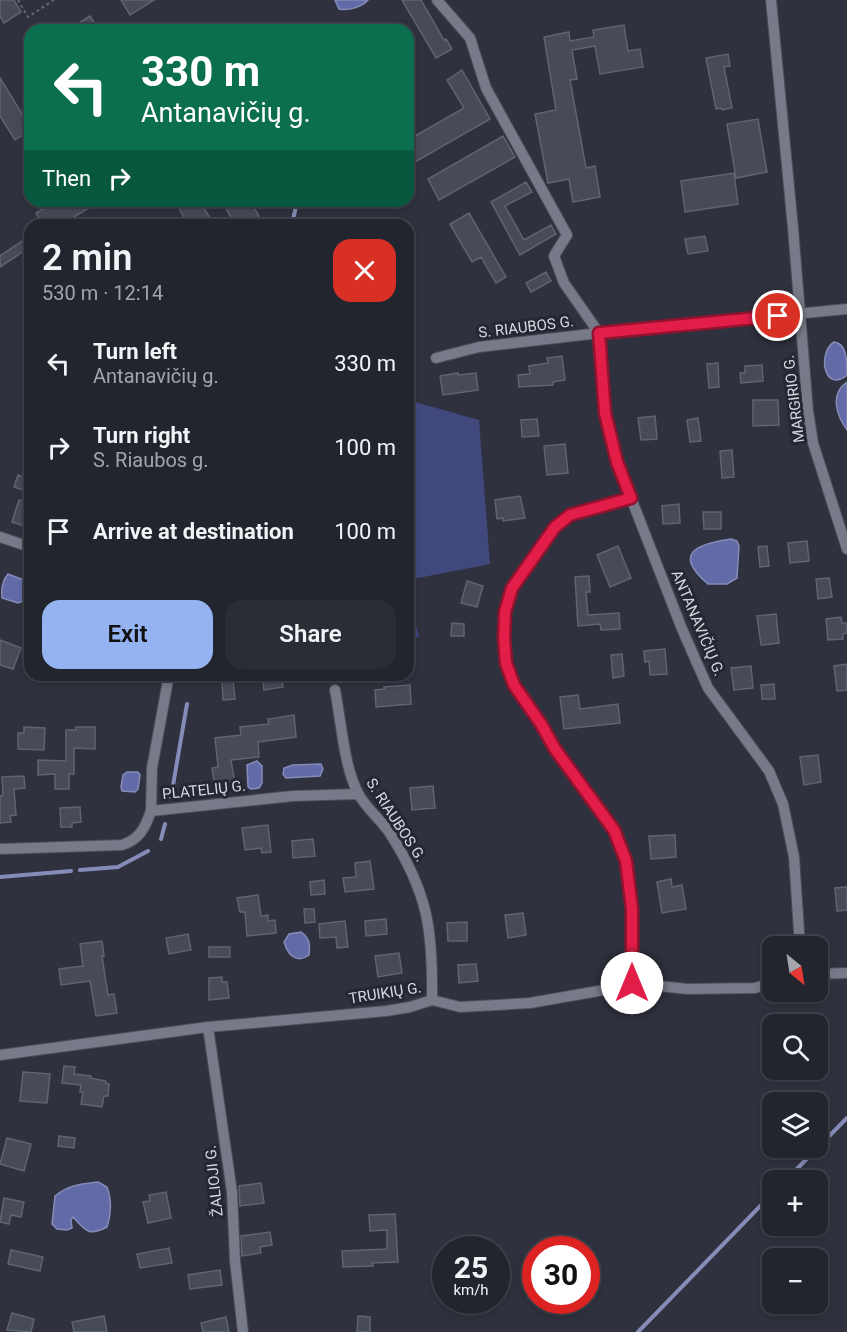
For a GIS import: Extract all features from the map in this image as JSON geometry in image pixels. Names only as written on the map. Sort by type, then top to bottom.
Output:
[{"type":"street","points":[[437,0],[470,38],[486,88],[567,235],[554,256],[564,283],[599,333]]},
{"type":"street","name":"MARGIRIO G.","points":[[771,0],[808,411],[813,443],[847,549]]},
{"type":"street","name":"S. RIAUBOS G.","points":[[436,358],[479,347],[847,309]]},
{"type":"street","name":"ANTANAVIČIŲ G.","points":[[599,333],[605,413],[617,462],[682,629],[708,688],[769,771],[783,804],[794,857],[799,936]]},
{"type":"street","points":[[631,498],[570,515],[555,527],[512,588],[505,612],[504,638],[506,663],[514,685],[555,749],[614,830],[626,861],[632,909],[632,983]]},
{"type":"street","points":[[0,537],[24,545]]},
{"type":"street","points":[[151,811],[152,768],[168,681]]},
{"type":"street","name":"S. RIAUBOS G.","points":[[335,690],[350,771],[358,794],[389,832],[421,890],[430,925],[432,1000]]},
{"type":"street","name":"PLATELIŲ G.","points":[[0,849],[122,845],[138,837],[151,811],[293,796],[358,794]]},
{"type":"street","points":[[828,974],[847,973]]},
{"type":"street","name":"TRUIKIŲ G.","points":[[0,1055],[208,1027],[386,1011],[432,1000],[460,1007],[530,1003],[632,983],[687,989],[762,986]]},
{"type":"street","name":"ŽALIOJI G.","points":[[208,1027],[232,1192],[235,1261],[243,1332]]},
{"type":"path","points":[[18,0],[28,17],[54,0]]},
{"type":"shaded area","points":[[335,0],[368,0],[351,9],[339,9]]},
{"type":"shaded area","points":[[834,342],[842,346],[846,359],[847,375],[839,379],[828,376],[825,370],[826,354]]},
{"type":"shaded area","points":[[847,382],[847,430],[840,418],[836,399],[841,387]]},
{"type":"shaded area","points":[[414,402],[479,420],[490,564],[414,579]]},
{"type":"shaded area","points":[[731,539],[737,541],[739,546],[737,578],[727,584],[708,584],[697,573],[690,557],[699,547]]},
{"type":"shaded area","points":[[8,574],[24,580],[24,601],[18,603],[2,598],[4,579]]},
{"type":"shaded area","points":[[414,617],[419,637],[414,637]]},
{"type":"shaded area","points":[[257,761],[262,766],[262,783],[259,788],[251,789],[248,787],[247,765]]},
{"type":"shaded area","points":[[321,764],[323,769],[320,776],[286,778],[283,774],[284,768],[293,765]]},
{"type":"shaded area","points":[[127,772],[138,772],[140,775],[138,789],[135,792],[122,791],[123,775]]},
{"type":"shaded area","points":[[301,932],[309,942],[309,955],[300,959],[290,954],[284,942],[289,934]]},
{"type":"shaded area","points":[[98,1182],[107,1187],[110,1197],[107,1227],[87,1231],[73,1217],[72,1228],[57,1229],[52,1224],[55,1196],[70,1187]]},
{"type":"building","points":[[0,0],[14,0],[21,12],[4,23],[0,16]]},
{"type":"building","points":[[121,0],[154,0],[130,15]]},
{"type":"building","points":[[402,0],[421,0],[444,40],[446,39],[452,49],[436,58]]},
{"type":"building","points":[[90,16],[95,24],[77,24]]},
{"type":"building","points":[[624,25],[628,51],[640,49],[643,67],[600,74],[595,46],[572,50],[577,79],[570,80],[586,168],[595,166],[600,197],[573,202],[569,179],[548,183],[535,114],[556,110],[544,37],[569,32],[570,41],[594,37],[593,30]]},
{"type":"building","points":[[728,54],[730,66],[724,67],[732,108],[722,110],[721,108],[716,109],[706,58]]},
{"type":"building","points":[[462,70],[490,119],[414,163],[414,137],[464,108],[447,80]]},
{"type":"building","points":[[0,78],[24,117],[24,134],[15,140],[0,116]]},
{"type":"building","points":[[758,119],[767,172],[736,178],[727,124]]},
{"type":"building","points":[[503,136],[515,157],[439,200],[428,179]]},
{"type":"building","points":[[734,173],[738,204],[685,212],[681,181]]},
{"type":"building","points":[[526,182],[532,192],[505,206],[524,240],[551,225],[556,234],[520,255],[491,202]]},
{"type":"building","points":[[46,207],[90,207],[71,219],[40,219],[36,213]]},
{"type":"building","points":[[178,207],[204,207],[210,219],[185,219]]},
{"type":"building","points":[[225,207],[254,207],[260,219],[232,219]]},
{"type":"building","points":[[469,213],[506,277],[496,283],[481,257],[472,262],[450,224]]},
{"type":"building","points":[[705,236],[708,251],[688,254],[685,239]]},
{"type":"building","points":[[24,240],[24,251],[0,267],[0,256]]},
{"type":"building","points":[[546,272],[551,281],[531,292],[526,283]]},
{"type":"building","points":[[562,356],[565,380],[553,382],[553,385],[519,387],[518,375],[530,374],[529,366],[548,363],[547,358]]},
{"type":"building","points":[[718,363],[719,387],[709,388],[707,364]]},
{"type":"building","points":[[762,365],[763,381],[741,383],[740,373],[745,373],[745,366]]},
{"type":"building","points":[[458,373],[458,375],[476,373],[478,390],[443,395],[440,376]]},
{"type":"building","points":[[753,400],[778,400],[779,425],[753,426]]},
{"type":"building","points":[[655,416],[657,439],[641,440],[638,418]]},
{"type":"building","points":[[698,418],[701,441],[690,442],[687,420]]},
{"type":"building","points":[[537,419],[539,436],[522,437],[521,420]]},
{"type":"building","points":[[565,444],[568,473],[547,475],[544,446]]},
{"type":"building","points":[[732,450],[734,477],[722,478],[720,451]]},
{"type":"building","points":[[18,475],[24,478],[24,490],[14,487]]},
{"type":"building","points":[[520,496],[525,518],[503,521],[503,518],[497,519],[495,500]]},
{"type":"building","points":[[19,500],[24,501],[24,526],[12,522]]},
{"type":"building","points":[[679,504],[680,523],[663,524],[662,506]]},
{"type":"building","points":[[703,512],[721,512],[721,529],[704,529]]},
{"type":"building","points":[[807,541],[809,561],[790,563],[788,543]]},
{"type":"building","points":[[618,546],[631,578],[610,587],[597,555]]},
{"type":"building","points":[[767,546],[769,566],[760,567],[758,547]]},
{"type":"building","points":[[589,576],[590,592],[586,592],[588,615],[619,613],[620,629],[601,630],[600,624],[578,626],[575,577]]},
{"type":"building","points":[[829,578],[832,597],[818,599],[816,579]]},
{"type":"building","points":[[467,581],[483,586],[477,607],[461,603]]},
{"type":"building","points":[[776,614],[779,643],[761,645],[757,616]]},
{"type":"building","points":[[841,617],[842,623],[846,623],[847,633],[843,634],[843,639],[828,640],[826,619]]},
{"type":"building","points":[[452,623],[464,624],[464,636],[451,636]]},
{"type":"building","points":[[0,640],[21,648],[13,669],[0,665]]},
{"type":"building","points":[[665,649],[667,674],[650,675],[649,661],[645,662],[644,651]]},
{"type":"building","points":[[622,654],[624,676],[613,678],[611,655]]},
{"type":"building","points":[[847,664],[847,690],[837,691],[834,666]]},
{"type":"building","points":[[751,666],[753,688],[734,690],[731,668]]},
{"type":"building","points":[[222,681],[233,681],[235,699],[223,700]]},
{"type":"building","points":[[263,681],[282,681],[283,687],[264,690]]},
{"type":"building","points":[[774,684],[775,699],[762,699],[761,685]]},
{"type":"building","points":[[410,685],[411,704],[376,707],[375,690]]},
{"type":"building","points":[[578,695],[580,709],[618,704],[620,723],[564,729],[560,697]]},
{"type":"building","points":[[294,715],[296,737],[258,742],[259,757],[231,760],[235,784],[215,787],[212,768],[218,767],[215,738],[241,735],[240,727],[269,724],[268,719]]},
{"type":"building","points":[[24,727],[45,728],[44,750],[18,749],[18,733],[24,733]]},
{"type":"building","points":[[76,727],[95,727],[95,749],[74,748],[74,774],[69,774],[69,789],[55,789],[55,774],[38,775],[38,760],[66,761],[66,730],[76,730]]},
{"type":"building","points":[[818,755],[821,782],[804,785],[800,757]]},
{"type":"building","points":[[24,776],[25,788],[14,789],[16,815],[10,816],[11,822],[0,823],[2,777]]},
{"type":"building","points":[[433,786],[435,808],[412,810],[410,788]]},
{"type":"building","points":[[80,807],[81,822],[72,823],[72,827],[61,827],[60,808]]},
{"type":"building","points":[[268,825],[271,852],[262,853],[261,848],[245,850],[242,828]]},
{"type":"building","points":[[675,835],[676,857],[651,859],[649,836]]},
{"type":"building","points":[[313,839],[315,856],[293,858],[292,841]]},
{"type":"building","points":[[370,861],[374,889],[345,892],[343,878],[356,877],[355,863]]},
{"type":"building","points":[[671,879],[672,887],[682,885],[686,909],[662,913],[657,882]]},
{"type":"building","points":[[324,880],[325,894],[311,895],[310,882]]},
{"type":"building","points":[[847,887],[847,910],[837,911],[835,888]]},
{"type":"building","points":[[258,895],[261,916],[268,915],[268,921],[275,920],[276,933],[247,936],[245,912],[240,912],[237,898]]},
{"type":"building","points":[[304,909],[314,909],[315,922],[305,923]]},
{"type":"building","points":[[523,913],[526,935],[508,938],[505,915]]},
{"type":"building","points":[[386,919],[387,934],[366,936],[365,921]]},
{"type":"building","points":[[345,921],[348,947],[337,948],[336,937],[320,938],[319,924]]},
{"type":"building","points":[[467,922],[467,941],[448,941],[447,923]]},
{"type":"building","points":[[188,934],[191,950],[169,954],[166,938]]},
{"type":"building","points":[[102,941],[108,995],[114,994],[117,1013],[96,1016],[90,981],[61,985],[59,969],[83,966],[80,944]]},
{"type":"building","points":[[209,947],[230,947],[230,957],[209,957]]},
{"type":"building","points":[[399,953],[402,973],[378,977],[375,956]]},
{"type":"building","points":[[476,964],[478,981],[459,983],[458,965]]},
{"type":"building","points":[[222,977],[222,982],[227,982],[229,998],[209,1000],[209,978]]},
{"type":"building","points":[[64,1066],[75,1067],[74,1074],[91,1076],[90,1078],[106,1081],[109,1084],[108,1096],[104,1096],[102,1107],[81,1104],[83,1092],[80,1092],[81,1085],[62,1083]]},
{"type":"building","points":[[23,1072],[50,1074],[47,1103],[20,1101]]},
{"type":"building","points":[[59,1136],[75,1138],[74,1148],[58,1146]]},
{"type":"building","points":[[7,1138],[31,1144],[24,1171],[0,1164]]},
{"type":"building","points":[[261,1183],[264,1203],[240,1206],[239,1186]]},
{"type":"building","points":[[166,1192],[171,1218],[148,1223],[143,1202],[150,1201],[149,1195]]},
{"type":"building","points":[[4,1198],[24,1202],[21,1217],[11,1215],[9,1224],[0,1222]]},
{"type":"building","points":[[395,1214],[398,1262],[343,1267],[342,1251],[387,1249],[387,1230],[370,1231],[369,1215]]},
{"type":"building","points":[[270,1232],[272,1245],[260,1247],[261,1253],[242,1256],[241,1236]]},
{"type":"building","points":[[169,1248],[172,1263],[140,1268],[137,1254]]},
{"type":"building","points":[[11,1250],[43,1257],[40,1271],[8,1264]]},
{"type":"building","points":[[220,1270],[222,1285],[190,1289],[188,1275]]},
{"type":"building","points":[[12,1313],[34,1319],[31,1332],[7,1330]]},
{"type":"building","points":[[104,1316],[107,1332],[74,1332],[72,1322]]},
{"type":"building","points":[[358,1316],[370,1317],[370,1332],[357,1332]]},
{"type":"building","points":[[226,1317],[229,1332],[203,1332],[201,1323]]},
{"type":"waterway","points":[[293,219],[296,207]]},
{"type":"waterway","points":[[171,797],[187,704]]},
{"type":"waterway","points":[[161,839],[165,824]]},
{"type":"waterway","points":[[80,870],[118,867],[148,851]]},
{"type":"waterway","points":[[0,877],[71,871]]},
{"type":"waterway","points":[[796,1170],[847,1118]]},
{"type":"waterway","points":[[638,1332],[762,1204]]},
{"type":"route","points":[[632,983],[632,909],[626,861],[614,830],[555,749],[514,685],[506,663],[505,612],[512,588],[555,527],[570,515],[583,510],[631,498],[617,462],[605,413],[599,333],[778,316]]}]
